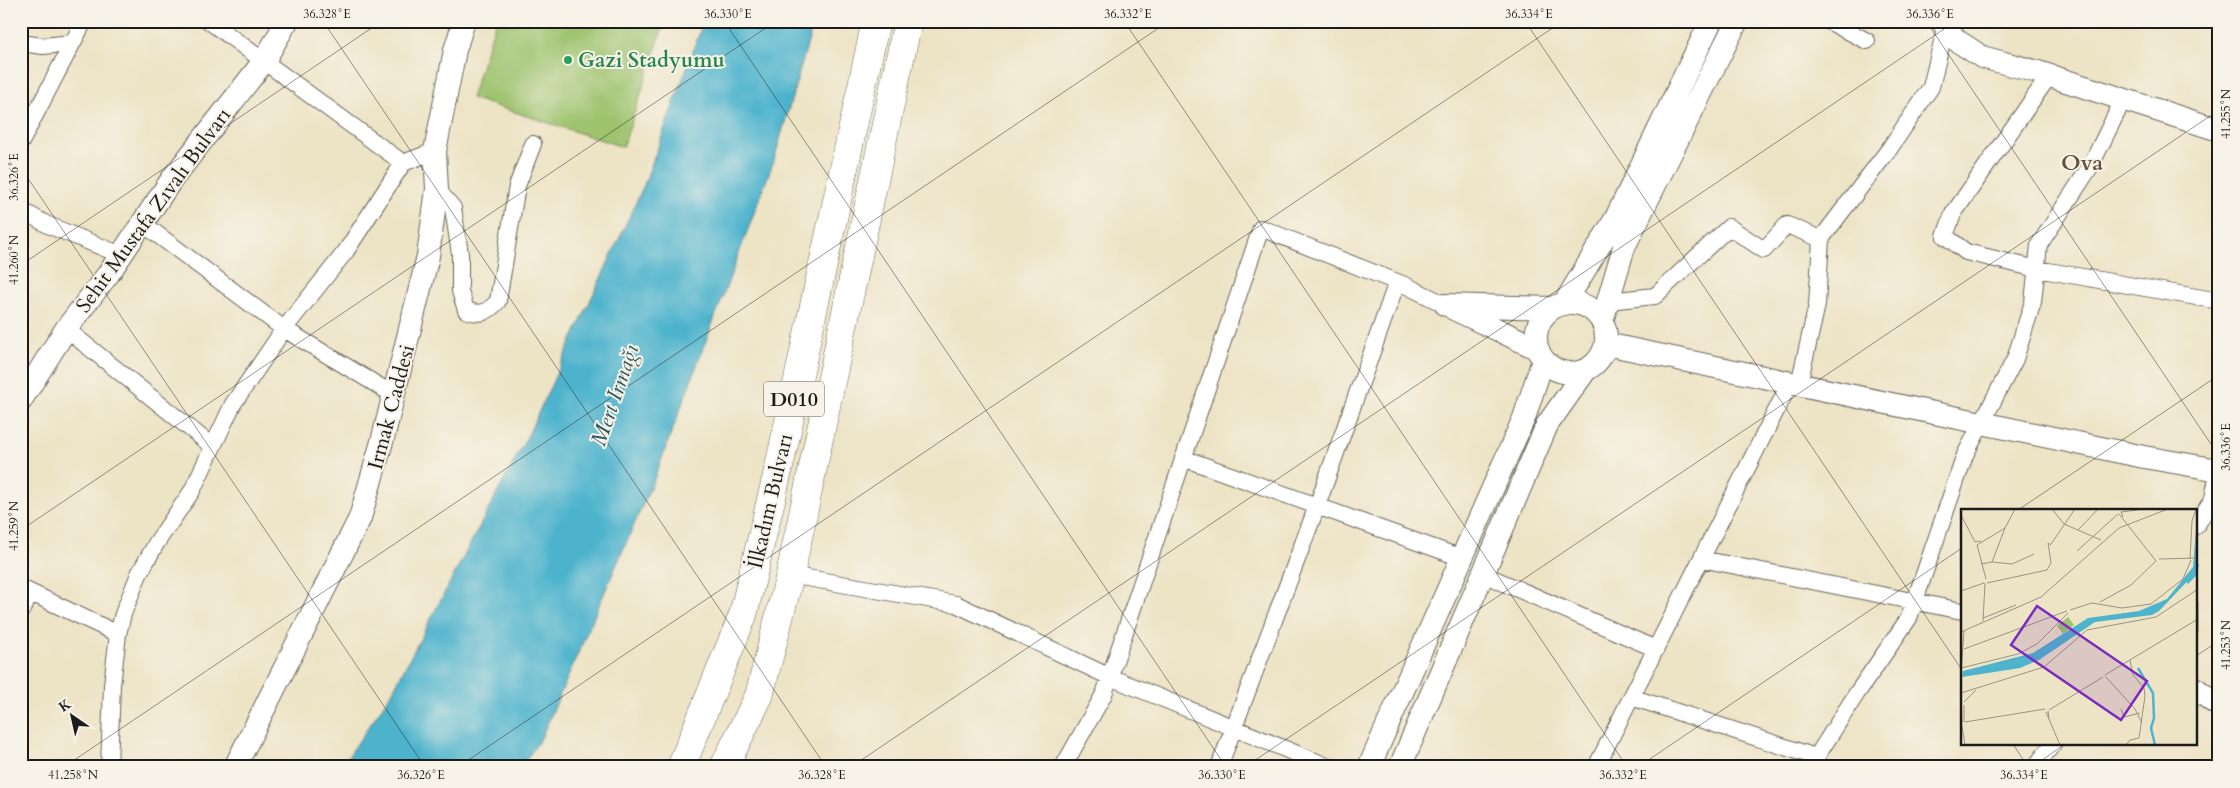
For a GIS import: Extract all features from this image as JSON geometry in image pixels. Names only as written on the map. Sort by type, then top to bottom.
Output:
[{"type":"highway","name":"İlkadım Bulvarı","points":[[681,767],[743,615],[779,467],[876,21]]},
{"type":"highway","name":"İlkadım Bulvarı","points":[[724,767],[759,696],[790,575],[908,21]]},
{"type":"street","points":[[21,142],[84,21]]},
{"type":"street","points":[[209,21],[403,163]]},
{"type":"street","name":"Sehit Mustafa Zıvalı Bulvarı","points":[[21,400],[66,330],[121,255],[172,179],[264,61],[287,21]]},
{"type":"street","name":"Irmak Caddesi","points":[[235,767],[360,518],[394,396],[428,256],[437,189],[435,150],[455,50],[464,21]]},
{"type":"street","points":[[1369,767],[1524,418],[1540,355],[1536,338],[1538,326],[1544,316],[1559,306],[1616,218],[1711,21]]},
{"type":"street","points":[[1063,767],[1104,694],[1261,228],[1397,282],[1446,305],[1540,355],[1551,368],[1562,373],[1574,374],[1585,371],[1595,365],[1602,355],[1606,344],[1605,311],[1624,247],[1737,21]]},
{"type":"street","points":[[1828,21],[1867,41]]},
{"type":"street","points":[[1945,23],[1956,40],[1982,57],[2049,76],[2219,130]]},
{"type":"street","points":[[1596,767],[1701,559],[1795,383],[1817,305],[1821,239],[1890,148],[1931,88],[1945,23]]},
{"type":"street","points":[[21,44],[43,46],[72,43]]},
{"type":"street","points":[[2049,76],[1953,214],[1946,236],[1966,252],[2036,269],[2219,301]]},
{"type":"street","points":[[1631,697],[1813,762],[1857,693],[1909,618],[1965,455],[2015,358],[2033,302],[2039,245],[2090,167],[2123,100]]},
{"type":"street","points":[[437,189],[453,208],[460,254],[460,291],[466,310],[476,314],[488,312],[498,301],[517,186],[534,144]]},
{"type":"street","points":[[109,767],[112,685],[118,634],[123,614],[139,574],[157,542],[192,491],[233,404],[284,329],[346,251],[403,163],[435,150]]},
{"type":"street","points":[[21,210],[48,224],[121,255]]},
{"type":"street","points":[[142,223],[284,329],[394,396]]},
{"type":"street","points":[[1446,305],[1559,306],[1575,303],[1586,306],[1595,312],[1605,311],[1655,296],[1729,227],[1764,250],[1787,225],[1821,239]]},
{"type":"street","points":[[1219,767],[1317,506],[1397,282]]},
{"type":"street","points":[[66,330],[212,446]]},
{"type":"street","points":[[1606,344],[1983,423],[2219,469],[2213,498],[2198,523]]},
{"type":"street","points":[[1400,767],[1547,425],[1585,371]]},
{"type":"street","points":[[1183,458],[1462,558]]},
{"type":"street","points":[[1701,559],[1961,611]]},
{"type":"street","points":[[1483,574],[1656,649]]},
{"type":"street","points":[[790,575],[956,604],[1110,677],[1330,767]]},
{"type":"street","points":[[21,611],[26,591],[118,634]]},
{"type":"street","points":[[2198,690],[2219,706]]},
{"type":"street","points":[[2036,767],[2052,746]]},
{"type":"green space","name":"Gazi Stadyumu","points":[[496,21],[665,21],[623,147],[471,98]]},
{"type":"water","name":"Mert Irmağı","points":[[704,21],[814,21],[774,160],[654,479],[541,738],[521,767],[341,767],[391,694],[528,435],[644,185]]},
{"type":"waterway","points":[[2215,21],[2219,22]]},
{"type":"place","name":"Gazi Stadyumu","points":[[568,60]]},
{"type":"district","name":"Ova","points":[[2082,162]]}]
